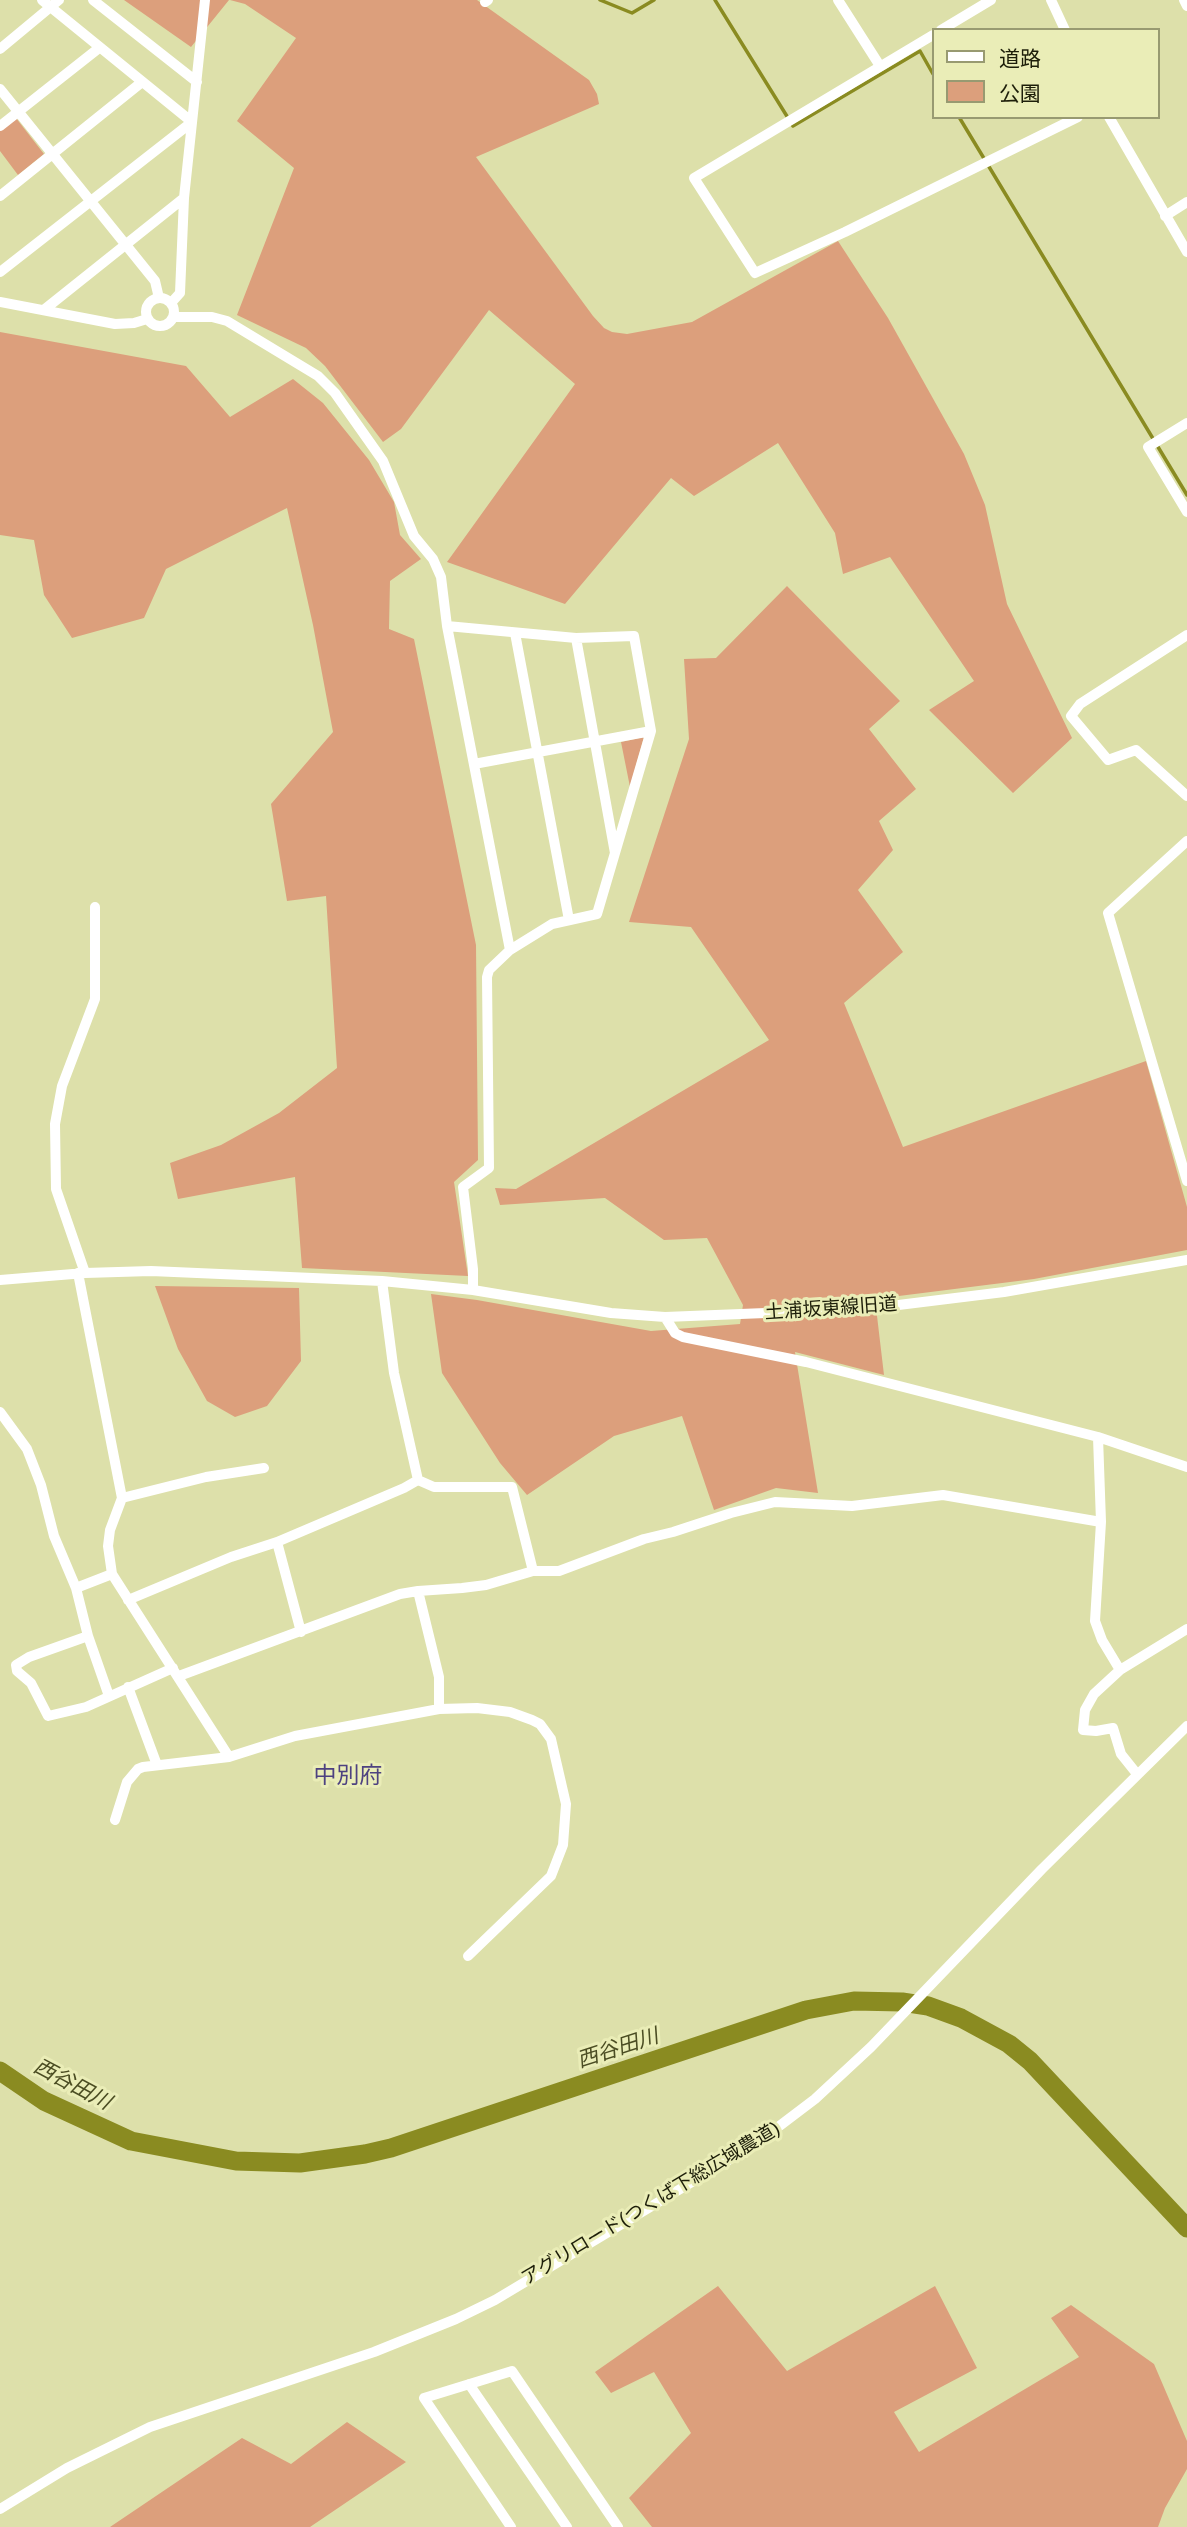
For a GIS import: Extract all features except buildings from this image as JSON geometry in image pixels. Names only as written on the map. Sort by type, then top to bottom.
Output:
[{"type":"street","points":[[93,0],[197,82]]},
{"type":"street","points":[[171,303],[180,293],[184,198],[205,0]]},
{"type":"street","points":[[838,0],[880,66]]},
{"type":"street","points":[[945,28],[991,0]]},
{"type":"street","points":[[1051,0],[1064,28]]},
{"type":"street","points":[[1184,0],[1187,6]]},
{"type":"street","points":[[0,49],[50,2],[99,48],[192,122]]},
{"type":"street","points":[[932,36],[694,178],[755,273],[845,232],[1074,119]]},
{"type":"street","points":[[0,126],[99,48]]},
{"type":"street","points":[[0,196],[142,82]]},
{"type":"street","points":[[0,89],[155,281],[159,298]]},
{"type":"street","points":[[1111,119],[1187,252]]},
{"type":"street","points":[[0,272],[192,122]]},
{"type":"street","points":[[45,309],[184,198]]},
{"type":"street","points":[[1165,216],[1187,202]]},
{"type":"street","points":[[159,298],[171,303]]},
{"type":"street","points":[[147,318],[147,305],[159,298]]},
{"type":"street","points":[[0,302],[115,324],[134,323],[147,318]]},
{"type":"street","points":[[147,318],[158,326],[167,324],[173,317],[171,303]]},
{"type":"street","points":[[173,317],[212,317],[227,321],[318,376],[335,393],[383,461],[414,536],[438,568],[510,950]]},
{"type":"street","points":[[1187,423],[1148,447],[1187,512]]},
{"type":"street","points":[[447,626],[576,638],[634,636],[651,731],[597,914],[552,924],[510,950],[489,970],[489,1168],[463,1187],[473,1290]]},
{"type":"street","points":[[515,633],[569,920]]},
{"type":"street","points":[[1187,635],[1080,704],[1071,716],[1108,760],[1136,750],[1187,796]]},
{"type":"street","points":[[576,638],[616,856]]},
{"type":"street","points":[[474,764],[651,731]]},
{"type":"street","points":[[1187,841],[1108,912],[1187,1181]]},
{"type":"street","points":[[95,907],[95,999],[62,1086],[55,1124],[56,1189],[81,1273],[122,1498],[110,1530],[108,1546],[113,1574],[229,1758]]},
{"type":"street","name":"土浦坂東線旧道","points":[[3,1280],[81,1273],[189,1272],[382,1280],[473,1290],[589,1310],[665,1317],[866,1308],[1004,1292],[1187,1260]]},
{"type":"street","points":[[382,1280],[394,1373],[418,1480]]},
{"type":"street","points":[[665,1317],[675,1333],[683,1337],[806,1362],[1098,1437],[1187,1467]]},
{"type":"street","points":[[0,1412],[27,1449],[41,1485],[54,1536],[76,1588],[88,1636],[109,1696]]},
{"type":"street","points":[[1098,1437],[1101,1522],[1095,1621],[1102,1640],[1120,1670]]},
{"type":"street","points":[[122,1498],[206,1477],[264,1468]]},
{"type":"street","points":[[128,1600],[231,1556],[277,1542],[418,1480]]},
{"type":"street","points":[[418,1480],[434,1487],[512,1487],[533,1572]]},
{"type":"street","points":[[88,1636],[29,1657],[16,1665],[17,1671],[31,1683],[48,1716],[86,1707],[128,1687],[301,1632],[384,1599],[418,1591],[486,1585],[533,1572],[559,1571],[644,1539],[775,1502],[852,1506],[943,1495],[1101,1522]]},
{"type":"street","points":[[277,1542],[301,1632]]},
{"type":"street","points":[[76,1588],[113,1574]]},
{"type":"street","points":[[418,1591],[439,1676],[439,1709]]},
{"type":"street","points":[[1137,1774],[1121,1754],[1113,1728],[1083,1730],[1085,1710],[1094,1694],[1120,1670],[1187,1629]]},
{"type":"street","points":[[128,1687],[157,1765]]},
{"type":"street","points":[[115,1820],[127,1782],[138,1769],[229,1758],[295,1736],[439,1709],[477,1707],[510,1712],[540,1724],[551,1739],[566,1804],[563,1845],[551,1876],[468,1956]]},
{"type":"street","name":"アグリロード(つくば下総広域農道)","points":[[0,2509],[67,2468],[150,2427],[374,2352],[456,2319],[495,2300],[757,2143],[815,2099],[901,2016],[1187,1726]]},
{"type":"street","points":[[511,2527],[424,2398],[512,2371],[618,2527]]},
{"type":"street","points":[[469,2384],[567,2527]]},
{"type":"green space","points":[[124,0],[229,0],[191,47]]},
{"type":"green space","points":[[230,0],[477,0],[589,80],[599,104],[476,157],[593,316],[612,332],[627,334],[692,322],[838,241],[888,318],[964,454],[985,505],[1007,604],[1072,738],[1013,793],[929,710],[974,681],[890,557],[843,574],[835,533],[778,443],[694,496],[671,478],[565,604],[447,562],[575,384],[489,310],[401,429],[383,442],[325,366],[306,348],[237,315],[294,168],[237,121],[296,38],[245,4]]},
{"type":"green space","points":[[16,118],[44,154],[18,175],[0,151],[0,131]]},
{"type":"green space","points":[[0,332],[186,366],[230,417],[293,379],[323,403],[369,460],[394,502],[400,535],[421,559],[390,581],[389,629],[414,639],[476,945],[478,1160],[454,1182],[468,1276],[302,1268],[295,1177],[178,1199],[170,1163],[221,1145],[279,1113],[337,1068],[326,896],[287,901],[271,804],[333,732],[313,625],[287,508],[166,569],[144,618],[72,638],[44,595],[34,540],[0,535]]},
{"type":"green space","points":[[787,586],[900,701],[869,729],[916,789],[879,821],[893,850],[858,890],[903,952],[844,1003],[903,1147],[1146,1061],[1187,1207],[1187,1250],[1034,1279],[875,1299],[884,1375],[795,1352],[818,1493],[776,1488],[714,1510],[682,1416],[614,1436],[527,1495],[500,1463],[442,1373],[431,1294],[651,1331],[740,1324],[743,1305],[707,1238],[664,1240],[605,1198],[500,1205],[495,1188],[516,1189],[769,1040],[691,927],[629,922],[689,739],[684,659],[716,658]]},
{"type":"green space","points":[[644,737],[630,787],[621,742]]},
{"type":"green space","points":[[155,1286],[299,1288],[301,1361],[267,1406],[235,1417],[207,1401],[178,1349]]},
{"type":"green space","points":[[718,2286],[787,2371],[935,2286],[977,2368],[894,2412],[919,2452],[1079,2357],[1051,2318],[1071,2305],[1154,2364],[1187,2441],[1187,2469],[1165,2508],[1158,2527],[652,2527],[629,2498],[691,2433],[654,2372],[611,2393],[595,2372]]},
{"type":"green space","points":[[347,2422],[406,2462],[310,2527],[110,2527],[242,2438],[291,2464]]},
{"type":"waterway","points":[[600,0],[632,13],[654,0]]},
{"type":"waterway","points":[[715,0],[793,126],[920,51],[932,72]]},
{"type":"waterway","points":[[960,119],[1187,495]]},
{"type":"waterway","name":"西谷田川","points":[[0,2071],[44,2101],[131,2141],[236,2161],[300,2163],[391,2148],[806,2010],[854,2001],[902,2002],[928,2006],[961,2018],[1009,2044],[1030,2061],[1187,2228]]},
{"type":"district","name":"中別府","points":[[348,1777]]}]
